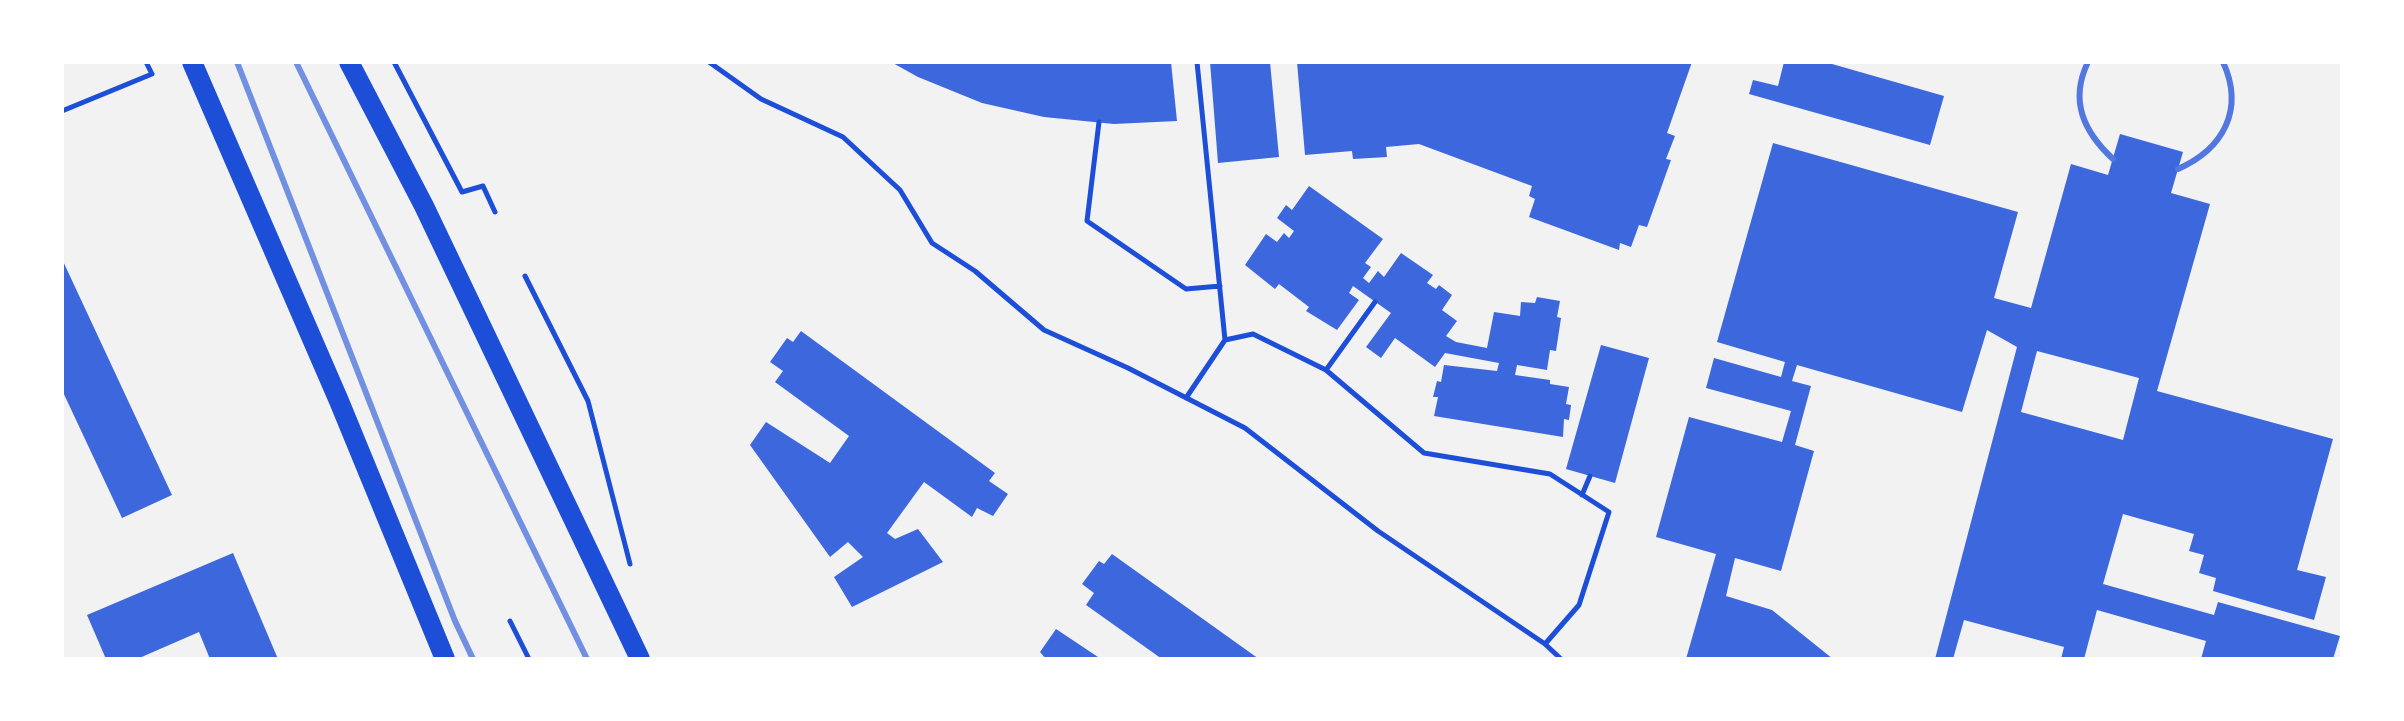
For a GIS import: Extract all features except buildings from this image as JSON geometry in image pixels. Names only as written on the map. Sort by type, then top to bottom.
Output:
[{"type":"main road","points":[[192,62],[333,387],[445,659]]},
{"type":"main road","points":[[349,62],[437,232],[640,659]]},
{"type":"lane","points":[[2088,62],[2079,97],[2083,120],[2095,142],[2113,159]]},
{"type":"lane","points":[[2178,169],[2199,160],[2216,144],[2227,123],[2232,100],[2230,77],[2223,62]]},
{"type":"path","points":[[62,111],[152,74],[146,62]]},
{"type":"path","points":[[394,62],[462,192],[483,186],[495,212]]},
{"type":"path","points":[[709,62],[761,99],[843,137],[900,190],[932,243],[975,271],[1044,330],[1245,428],[1378,531],[1545,644],[1561,659]]},
{"type":"path","points":[[1186,398],[1225,340],[1197,62]]},
{"type":"path","points":[[1099,122],[1087,221],[1186,289],[1220,286]]},
{"type":"path","points":[[525,276],[588,401],[630,564]]},
{"type":"path","points":[[1326,370],[1375,302]]},
{"type":"path","points":[[1225,340],[1253,334],[1326,370],[1424,453],[1550,474],[1609,512],[1579,605],[1545,644]]},
{"type":"path","points":[[1582,495],[1590,476]]},
{"type":"path","points":[[510,621],[529,659]]},
{"type":"railway","points":[[237,62],[455,621],[473,659]]},
{"type":"railway","points":[[296,62],[587,659]]}]
